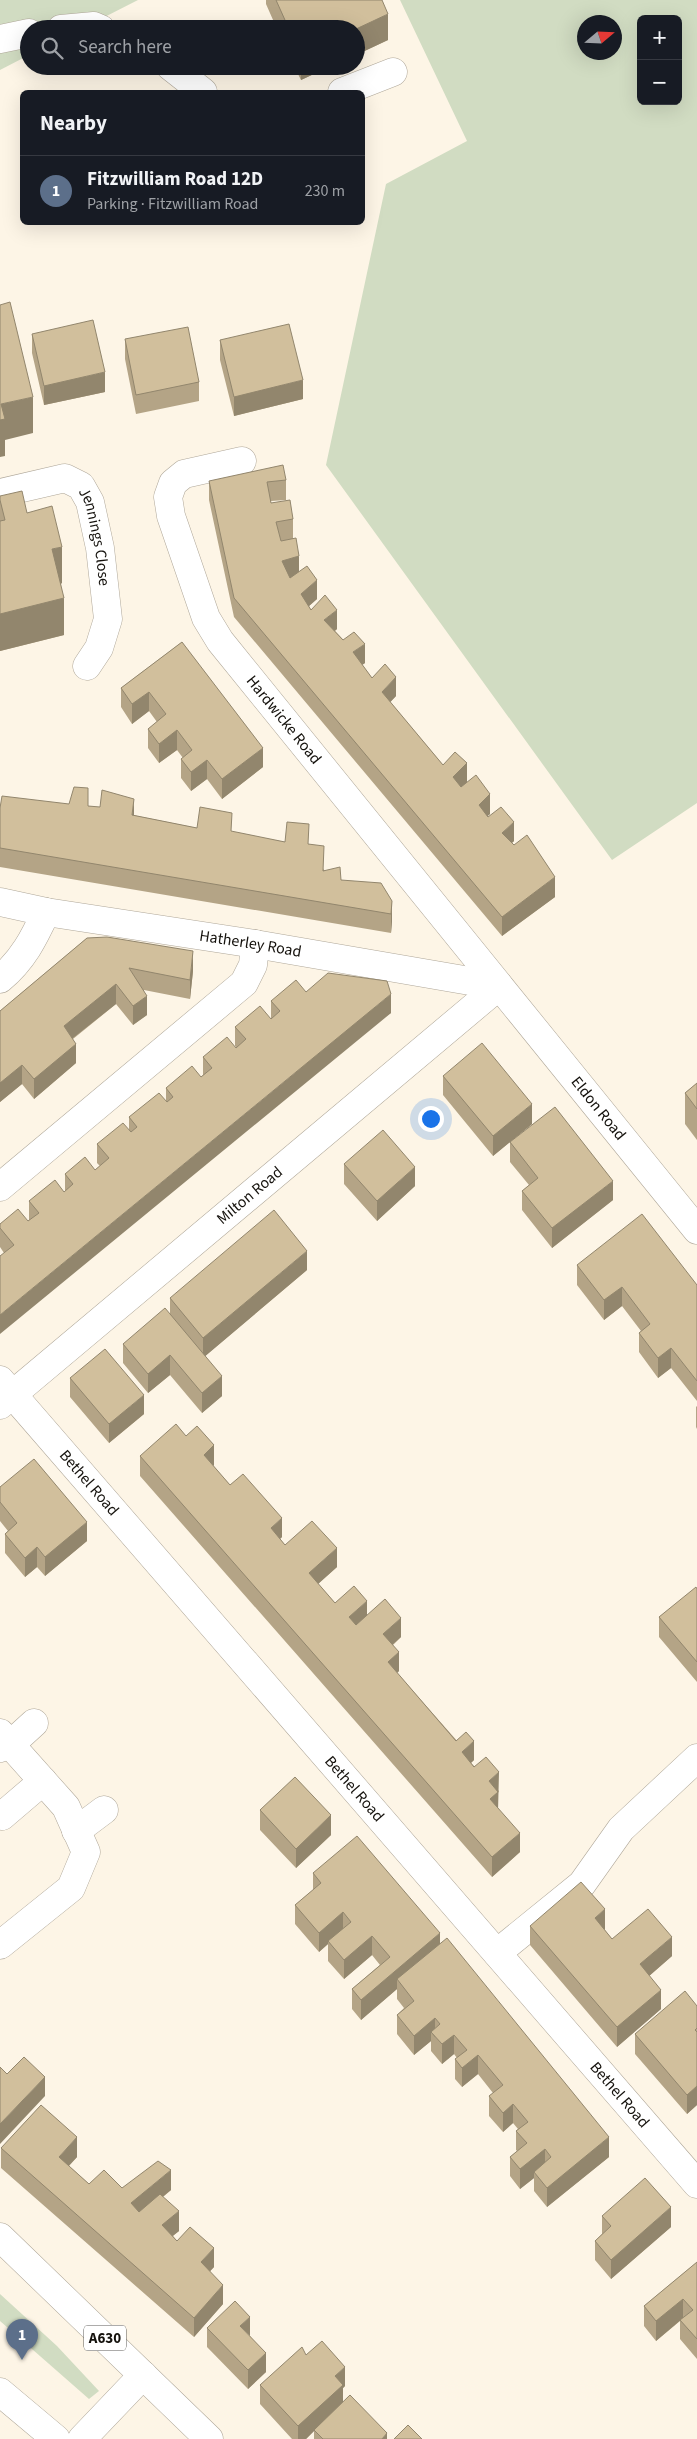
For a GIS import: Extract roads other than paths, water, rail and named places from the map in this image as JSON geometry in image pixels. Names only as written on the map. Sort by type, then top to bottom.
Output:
[{"type":"street","points":[[0,40],[20,35]]},
{"type":"street","points":[[347,90],[393,72]]},
{"type":"street","points":[[181,75],[200,90]]},
{"type":"street","name":"Hardwicke Road","points":[[242,461],[184,474],[173,483],[168,497],[171,516],[206,618],[220,641],[499,986]]},
{"type":"street","name":"Jennings Close","points":[[0,493],[65,478],[80,486],[90,502],[100,548],[108,619],[99,648],[87,666]]},
{"type":"street","name":"Hatherley Road","points":[[0,902],[46,912],[255,944],[499,986]]},
{"type":"street","points":[[0,979],[13,968],[30,947],[46,912]]},
{"type":"street","points":[[0,1187],[244,984],[253,965],[255,944]]},
{"type":"street","name":"Eldon Road","points":[[499,986],[697,1230]]},
{"type":"street","name":"Milton Road","points":[[4,1393],[499,986]]},
{"type":"street","name":"Bethel Road","points":[[4,1393],[697,2184]]},
{"type":"street","points":[[0,1945],[71,1888],[86,1852],[66,1807],[4,1742],[34,1723]]},
{"type":"street","points":[[497,1954],[582,1884],[621,1829],[697,1758]]},
{"type":"street","points":[[2,1816],[43,1781]]},
{"type":"street","points":[[76,1831],[104,1810]]},
{"type":"street","name":"A630","points":[[0,2237],[209,2439]]},
{"type":"street","points":[[82,2439],[143,2375]]},
{"type":"street","points":[[0,2392],[56,2439]]},
{"type":"place","name":"Fitzwilliam Road 12D","points":[[22,2360]]}]
